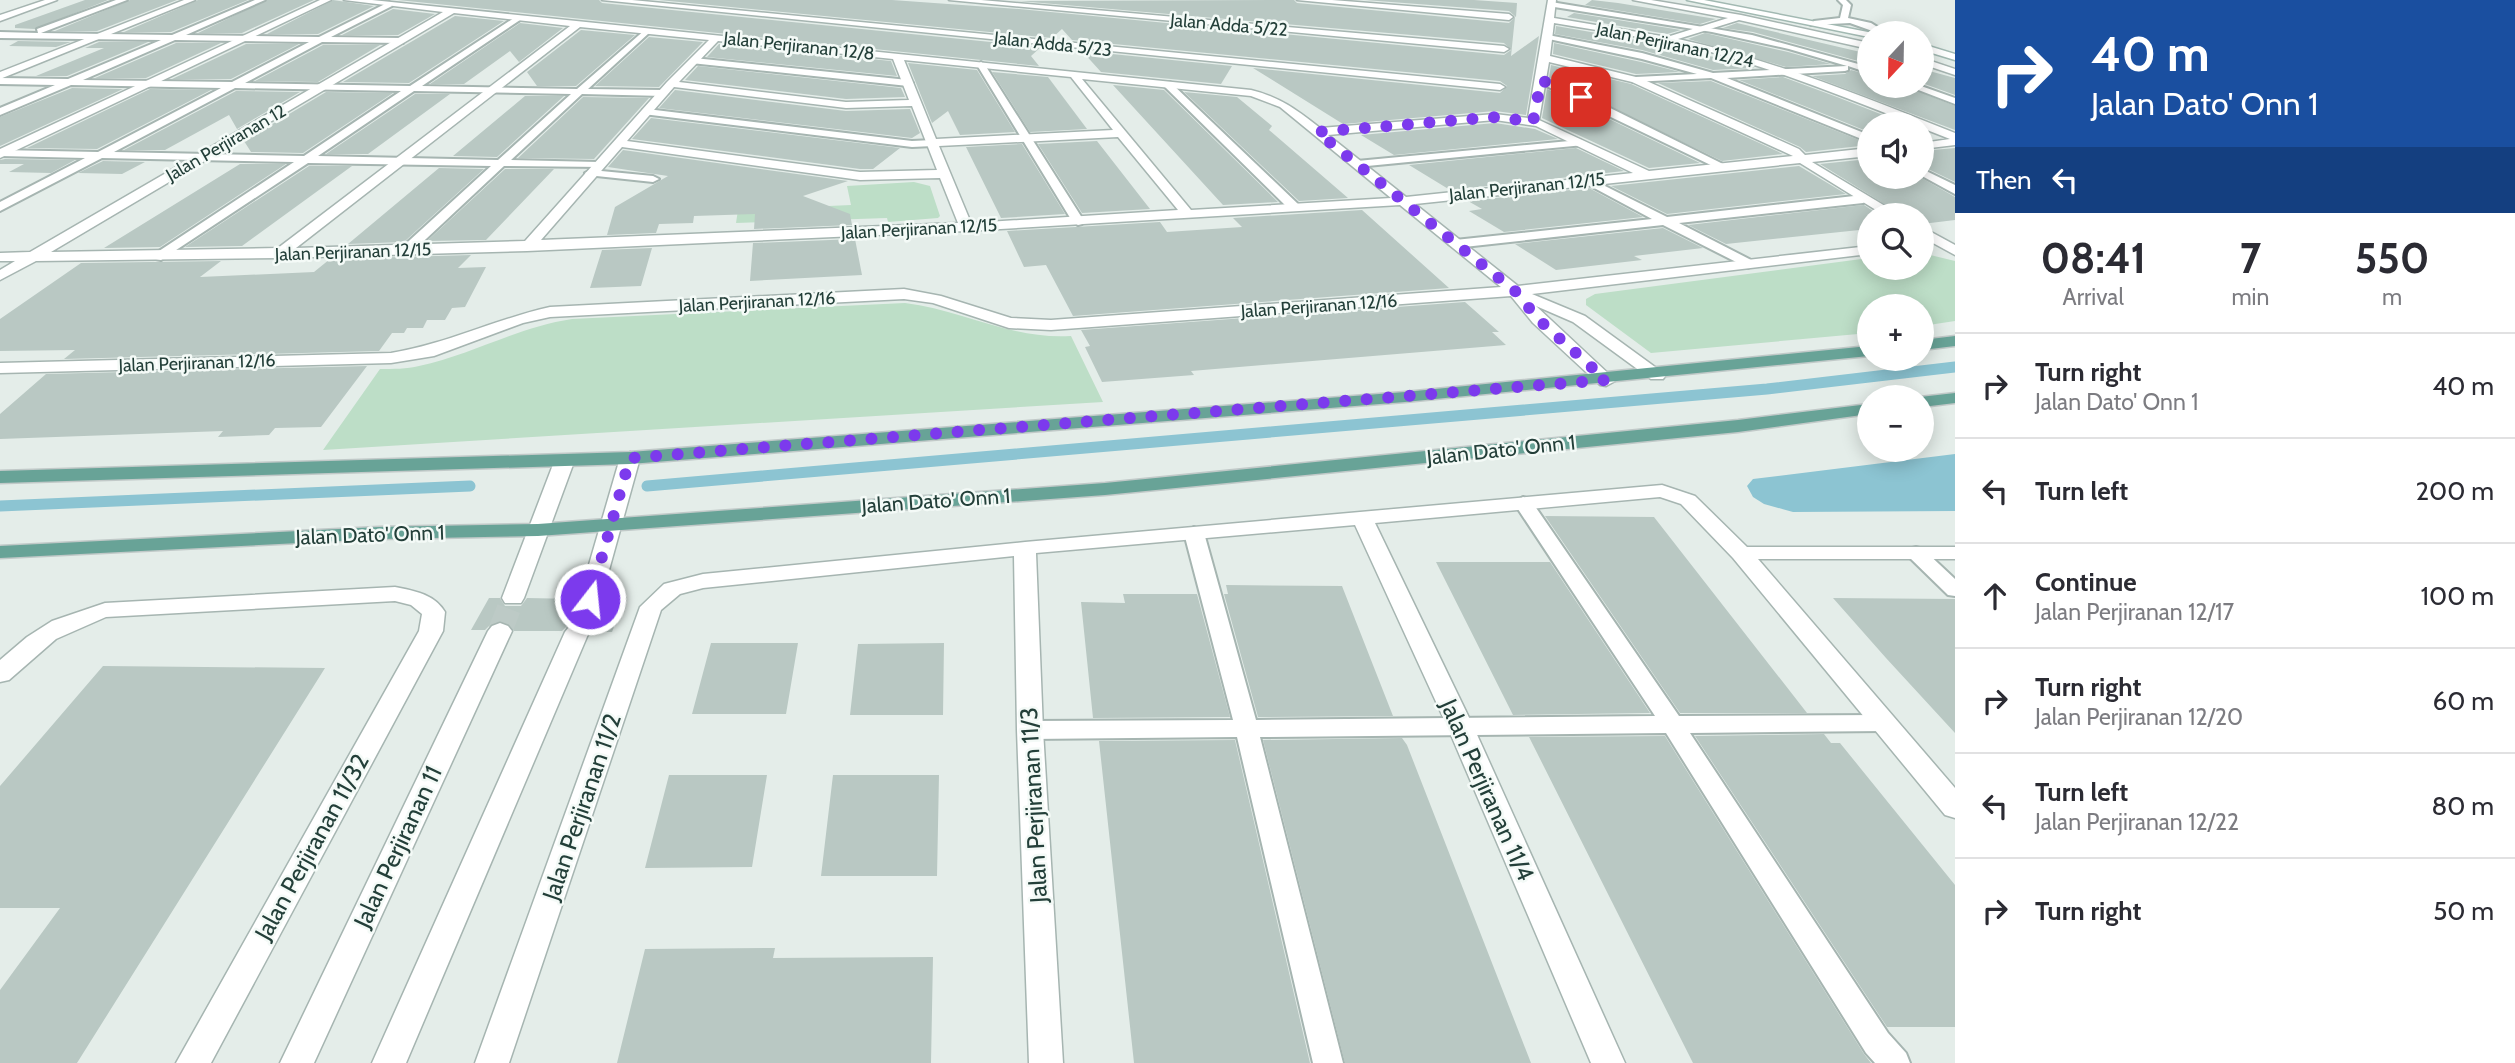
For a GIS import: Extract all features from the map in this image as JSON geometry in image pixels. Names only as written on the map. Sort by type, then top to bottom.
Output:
[{"type":"main road","points":[[1934,344],[1955,341]]},
{"type":"main road","points":[[0,477],[630,458],[1606,380],[1857,352]]},
{"type":"main road","points":[[1934,401],[1955,398]]},
{"type":"main road","name":"Jalan Dato' Onn 1","points":[[0,552],[380,533],[538,530],[1105,489],[1738,426],[1857,411]]},
{"type":"street","points":[[0,18],[53,0]]},
{"type":"street","points":[[0,76],[191,0]]},
{"type":"street","points":[[1,153],[327,0]]},
{"type":"street","name":"Jalan Perjiranan 12/8","points":[[348,0],[1251,93],[1277,102],[1515,291]]},
{"type":"street","name":"Jalan Adda 5/23","points":[[606,0],[1500,87]]},
{"type":"street","name":"Jalan Adda 5/22","points":[[953,0],[1504,49]]},
{"type":"street","points":[[1052,17],[1076,0]]},
{"type":"street","points":[[1301,0],[1509,17]]},
{"type":"street","points":[[1637,0],[1741,18],[1857,43]]},
{"type":"street","points":[[1690,0],[1857,32]]},
{"type":"street","points":[[1533,122],[1548,38],[1551,2]]},
{"type":"street","name":"Jalan Perjiranan 12","points":[[0,276],[452,11]]},
{"type":"street","points":[[1667,40],[1741,18]]},
{"type":"street","name":"Jalan Perjiranan 12/24","points":[[1549,20],[1667,40],[1787,72],[1955,140]]},
{"type":"street","points":[[279,254],[578,24]]},
{"type":"street","points":[[1021,40],[1031,33]]},
{"type":"street","points":[[527,247],[667,89],[716,38]]},
{"type":"street","points":[[1934,51],[1955,57]]},
{"type":"street","points":[[897,56],[913,103],[933,143],[966,227]]},
{"type":"street","points":[[1545,58],[1636,80],[1795,152],[1870,203]]},
{"type":"street","points":[[1934,65],[1955,72]]},
{"type":"street","points":[[1073,74],[1188,214]]},
{"type":"street","points":[[667,89],[846,105],[913,103]]},
{"type":"street","points":[[1317,132],[1496,117],[1533,122],[1647,175]]},
{"type":"street","points":[[933,143],[1120,133]]},
{"type":"street","points":[[1934,144],[1955,140]]},
{"type":"street","points":[[619,143],[860,176],[944,174]]},
{"type":"street","name":"Jalan Perjiranan 12/15","points":[[0,257],[700,245],[1403,201],[1857,153]]},
{"type":"street","points":[[1934,238],[1955,251]]},
{"type":"street","points":[[1934,242],[1940,241]]},
{"type":"street","name":"Jalan Perjiranan 12/16","points":[[0,368],[391,358],[428,352],[518,319],[550,312],[904,294],[936,299],[1009,323],[1051,325],[1515,291],[1857,251]]},
{"type":"street","points":[[1515,291],[1579,319],[1657,375]]},
{"type":"street","points":[[1515,291],[1539,320],[1606,380]]},
{"type":"street","points":[[590,599],[630,458]]},
{"type":"street","points":[[513,598],[564,462]]},
{"type":"street","name":"Jalan Perjiranan 11/2","points":[[492,1063],[651,607],[672,589],[703,581],[1025,548],[1662,491],[1689,500],[1741,554]]},
{"type":"street","name":"Jalan Perjiranan 11/4","points":[[1362,518],[1461,728],[1608,1063]]},
{"type":"street","name":"Jalan Perjiranan 11/3","points":[[1025,548],[1030,730],[1046,1063]]},
{"type":"street","points":[[1741,554],[1955,553]]},
{"type":"street","points":[[1741,554],[1955,807]]},
{"type":"street","name":"Jalan Perjiranan 11/32","points":[[0,674],[22,651],[75,617],[105,610],[395,594],[418,599],[434,612],[431,631],[193,1063]]},
{"type":"street","name":"Jalan Perjiranan 11","points":[[297,1063],[500,631]]},
{"type":"street","points":[[389,1063],[577,632]]},
{"type":"lane","points":[[0,46],[123,0]]},
{"type":"lane","points":[[0,112],[261,0]]},
{"type":"lane","points":[[1842,0],[1847,5],[1843,21]]},
{"type":"lane","points":[[1551,2],[1704,28],[1857,66]]},
{"type":"lane","points":[[0,207],[389,4]]},
{"type":"lane","points":[[161,256],[517,18]]},
{"type":"lane","points":[[1814,23],[1843,21],[1857,23]]},
{"type":"lane","points":[[406,250],[646,31]]},
{"type":"lane","points":[[0,35],[400,41]]},
{"type":"lane","points":[[1548,38],[1629,52],[1712,75],[1857,134]]},
{"type":"lane","points":[[694,61],[908,83]]},
{"type":"lane","points":[[981,65],[1078,221]]},
{"type":"lane","points":[[1636,80],[1857,68]]},
{"type":"lane","points":[[1541,80],[1723,167]]},
{"type":"lane","points":[[0,81],[492,90],[667,89]]},
{"type":"lane","points":[[1167,84],[1294,207]]},
{"type":"lane","points":[[1934,93],[1955,100]]},
{"type":"lane","points":[[647,112],[912,144],[933,143]]},
{"type":"lane","points":[[1357,164],[1580,143]]},
{"type":"lane","points":[[1,153],[501,163],[595,169],[653,179]]},
{"type":"lane","points":[[1934,179],[1955,190]]},
{"type":"lane","points":[[1587,180],[1748,264]]},
{"type":"lane","points":[[1455,244],[1863,199]]},
{"type":"lane","points":[[1523,503],[1672,724],[1877,1043],[1895,1063]]},
{"type":"lane","points":[[1194,533],[1247,730],[1328,1063]]},
{"type":"lane","points":[[1916,553],[1955,590]]},
{"type":"lane","points":[[1030,730],[1884,723]]},
{"type":"green space","points":[[914,182],[930,186],[940,216],[938,218],[888,222],[887,218],[736,223],[738,210],[851,205],[847,186]]},
{"type":"green space","points":[[1934,256],[1955,261],[1955,321],[1934,324],[1934,294],[1857,294],[1857,334],[1651,353],[1586,305],[1586,299],[1595,294],[1857,260],[1857,280],[1934,280]]},
{"type":"green space","points":[[905,303],[1029,334],[1071,336],[1103,402],[323,450],[380,369],[410,368],[439,361],[552,323],[572,319]]},
{"type":"water","points":[[1955,454],[1955,511],[1793,512],[1764,504],[1753,497],[1747,486],[1753,479],[1890,462],[1934,462],[1934,457]]},
{"type":"building","points":[[85,0],[108,0],[35,29],[15,28],[15,25]]},
{"type":"building","points":[[130,0],[177,0],[97,31],[55,31]]},
{"type":"building","points":[[198,0],[248,0],[171,32],[124,32]]},
{"type":"building","points":[[267,0],[314,0],[242,33],[198,33]]},
{"type":"building","points":[[333,0],[374,6],[318,34],[267,34]]},
{"type":"building","points":[[398,0],[599,0],[602,3],[1041,47],[1031,56],[1039,66]]},
{"type":"building","points":[[659,0],[892,0],[1019,9],[1504,55],[1511,50],[1504,43],[1019,1],[1294,0],[1297,3],[1509,23],[1515,17],[1511,56],[1539,36],[1526,115],[1495,111],[1343,124],[1253,68],[1500,93],[1507,86],[1500,81],[1072,40],[1062,29],[1052,38]]},
{"type":"building","points":[[1365,0],[1474,0],[1517,3],[1516,17],[1509,11]]},
{"type":"building","points":[[1592,0],[1716,19],[1700,24],[1585,5]]},
{"type":"building","points":[[393,9],[435,14],[398,35],[342,35]]},
{"type":"building","points":[[1574,13],[1681,30],[1667,34],[1567,17]]},
{"type":"building","points":[[455,16],[504,21],[409,83],[343,82]]},
{"type":"building","points":[[520,23],[563,28],[519,62],[510,51],[464,84],[430,84]]},
{"type":"building","points":[[1737,23],[1857,51],[1857,61],[1753,32],[1723,28]]},
{"type":"building","points":[[1556,26],[1672,46],[1755,68],[1713,70],[1642,50],[1555,34]]},
{"type":"building","points":[[581,30],[635,35],[576,86],[537,86],[527,72]]},
{"type":"building","points":[[1705,33],[1831,64],[1786,67],[1688,39]]},
{"type":"building","points":[[649,37],[703,42],[659,87],[595,86]]},
{"type":"building","points":[[18,41],[71,42],[56,47],[9,46]]},
{"type":"building","points":[[99,42],[148,42],[67,76],[36,76],[104,48],[85,48]]},
{"type":"building","points":[[176,43],[221,43],[146,78],[95,78]]},
{"type":"building","points":[[1554,43],[1680,72],[1636,74],[1553,54]]},
{"type":"building","points":[[246,44],[299,44],[231,79],[172,79]]},
{"type":"building","points":[[719,44],[891,61],[897,76],[707,57]]},
{"type":"building","points":[[323,45],[380,45],[318,82],[255,81]]},
{"type":"building","points":[[1082,51],[1232,66],[1221,84],[1101,72]]},
{"type":"building","points":[[908,63],[977,70],[1015,132],[960,135],[948,111],[932,123]]},
{"type":"building","points":[[1551,65],[1631,84],[1783,154],[1722,161],[1549,78]]},
{"type":"building","points":[[698,66],[901,88],[905,97],[846,99],[685,80]]},
{"type":"building","points":[[1851,70],[1857,72],[1857,93],[1812,76],[1845,74]]},
{"type":"building","points":[[992,72],[1048,77],[1087,129],[1030,132]]},
{"type":"building","points":[[1934,72],[1955,78],[1955,95],[1934,87]]},
{"type":"building","points":[[1783,77],[1875,112],[1857,112],[1857,127],[1739,80]]},
{"type":"building","points":[[1711,81],[1857,139],[1857,146],[1806,152],[1658,83]]},
{"type":"building","points":[[1113,85],[1164,90],[1278,202],[1223,205]]},
{"type":"building","points":[[72,88],[123,89],[0,146],[0,117]]},
{"type":"building","points":[[150,89],[211,90],[97,149],[27,148]]},
{"type":"building","points":[[1547,89],[1700,163],[1649,168],[1542,118]]},
{"type":"building","points":[[675,90],[846,111],[910,109],[920,133],[912,138],[659,108]]},
{"type":"building","points":[[236,91],[300,92],[237,129],[229,115],[165,150],[124,150]]},
{"type":"building","points":[[326,92],[393,93],[303,153],[251,152],[244,141]]},
{"type":"building","points":[[1184,92],[1237,97],[1272,126],[1269,130],[1348,198],[1299,201]]},
{"type":"building","points":[[415,94],[450,94],[368,154],[326,154]]},
{"type":"building","points":[[525,96],[564,96],[497,157],[453,156]]},
{"type":"building","points":[[583,97],[649,98],[594,159],[518,158]]},
{"type":"building","points":[[1870,98],[1934,98],[1955,106],[1955,130],[1934,122],[1934,112],[1907,112]]},
{"type":"building","points":[[651,118],[900,148],[873,169],[860,169],[632,139]]},
{"type":"building","points":[[1495,123],[1535,129],[1558,139],[1394,155],[1361,135]]},
{"type":"building","points":[[1097,141],[1150,209],[1082,213],[1038,144]]},
{"type":"building","points":[[1022,144],[1065,214],[1001,218],[966,147]]},
{"type":"building","points":[[1576,148],[1624,171],[1450,190],[1409,165]]},
{"type":"building","points":[[1955,148],[1955,182],[1934,172],[1934,150]]},
{"type":"building","points":[[623,150],[848,181],[803,196],[850,214],[852,225],[754,229],[755,214],[694,216],[693,223],[659,224],[656,233],[607,235],[615,207],[668,176],[608,167]]},
{"type":"building","points":[[0,160],[75,160],[51,173],[9,172],[24,164],[0,164]]},
{"type":"building","points":[[1857,160],[1857,187],[1820,164]]},
{"type":"building","points":[[103,161],[145,162],[122,174],[78,173]]},
{"type":"building","points":[[240,164],[286,164],[160,247],[104,248]]},
{"type":"building","points":[[309,166],[352,166],[242,246],[185,247]]},
{"type":"building","points":[[1799,166],[1846,194],[1667,214],[1611,186]]},
{"type":"building","points":[[439,168],[484,169],[404,242],[348,244]]},
{"type":"building","points":[[505,169],[554,169],[486,240],[427,241]]},
{"type":"building","points":[[1934,185],[1955,197],[1955,220],[1934,223],[1934,203],[1883,203],[1860,189],[1934,189]]},
{"type":"building","points":[[1589,188],[1643,217],[1504,232],[1469,211],[1482,209],[1468,201]]},
{"type":"building","points":[[1857,206],[1857,230],[1726,244],[1688,225]]},
{"type":"building","points":[[1362,210],[1449,288],[1073,316],[1046,265],[1024,267],[1007,231],[1160,222],[1167,232],[1242,227],[1233,218]]},
{"type":"building","points":[[1663,228],[1703,248],[1634,256],[1642,260],[1556,270],[1515,244]]},
{"type":"building","points":[[855,239],[862,275],[750,281],[753,243]]},
{"type":"building","points":[[652,248],[641,286],[590,288],[602,250]]},
{"type":"building","points":[[471,255],[458,268],[486,267],[465,307],[452,308],[445,320],[427,320],[423,328],[407,328],[404,333],[392,333],[379,351],[64,359],[75,350],[0,351],[0,319],[81,263],[221,261],[200,277],[314,272],[330,259]]},
{"type":"building","points":[[1465,302],[1499,332],[1492,332],[1506,345],[1191,371],[1194,375],[1102,382],[1085,347],[1090,346],[1081,330]]},
{"type":"building","points":[[367,366],[321,427],[275,428],[269,435],[218,437],[223,431],[0,439],[0,414],[46,374]]},
{"type":"building","points":[[1545,516],[1654,517],[1807,713],[1680,713]]},
{"type":"building","points":[[1436,562],[1550,562],[1650,713],[1513,715]]},
{"type":"building","points":[[1226,585],[1342,586],[1393,716],[1258,717],[1224,594],[1228,594]]},
{"type":"building","points":[[1123,594],[1197,594],[1230,717],[1093,718],[1081,602],[1125,603]]},
{"type":"building","points":[[489,598],[500,598],[505,606],[521,606],[527,598],[577,599],[582,607],[598,607],[604,599],[625,599],[612,632],[591,632],[587,625],[578,622],[568,625],[562,631],[514,631],[510,624],[501,621],[491,624],[485,630],[471,630]]},
{"type":"building","points":[[1833,598],[1955,599],[1955,733],[1886,658]]},
{"type":"building","points":[[711,643],[798,643],[786,714],[692,714]]},
{"type":"building","points":[[944,643],[943,715],[850,715],[858,644]]},
{"type":"building","points":[[103,666],[325,668],[77,1063],[0,1063],[0,990],[60,908],[0,908],[0,786]]},
{"type":"building","points":[[1824,734],[1831,743],[1840,743],[1955,885],[1955,1027],[1887,1027],[1695,736]]},
{"type":"building","points":[[1665,736],[1871,1063],[1693,1063],[1529,737]]},
{"type":"building","points":[[1402,738],[1531,1063],[1345,1063],[1263,740]]},
{"type":"building","points":[[1235,740],[1310,1063],[1134,1063],[1099,741]]},
{"type":"building","points":[[669,775],[767,775],[752,867],[645,868]]},
{"type":"building","points":[[833,775],[939,775],[937,876],[821,876]]},
{"type":"building","points":[[775,948],[773,958],[933,957],[931,1063],[617,1063],[645,949]]},
{"type":"waterway","points":[[647,486],[1767,389],[1955,367]]},
{"type":"waterway","points":[[0,506],[470,486]]},
{"type":"tunnel","points":[[500,631],[513,598]]},
{"type":"tunnel","points":[[577,632],[590,599]]},
{"type":"route","points":[[590,599],[630,458],[1435,396],[1606,380],[1539,320],[1515,291],[1317,132],[1496,117],[1533,122],[1541,80],[1581,97]]}]
